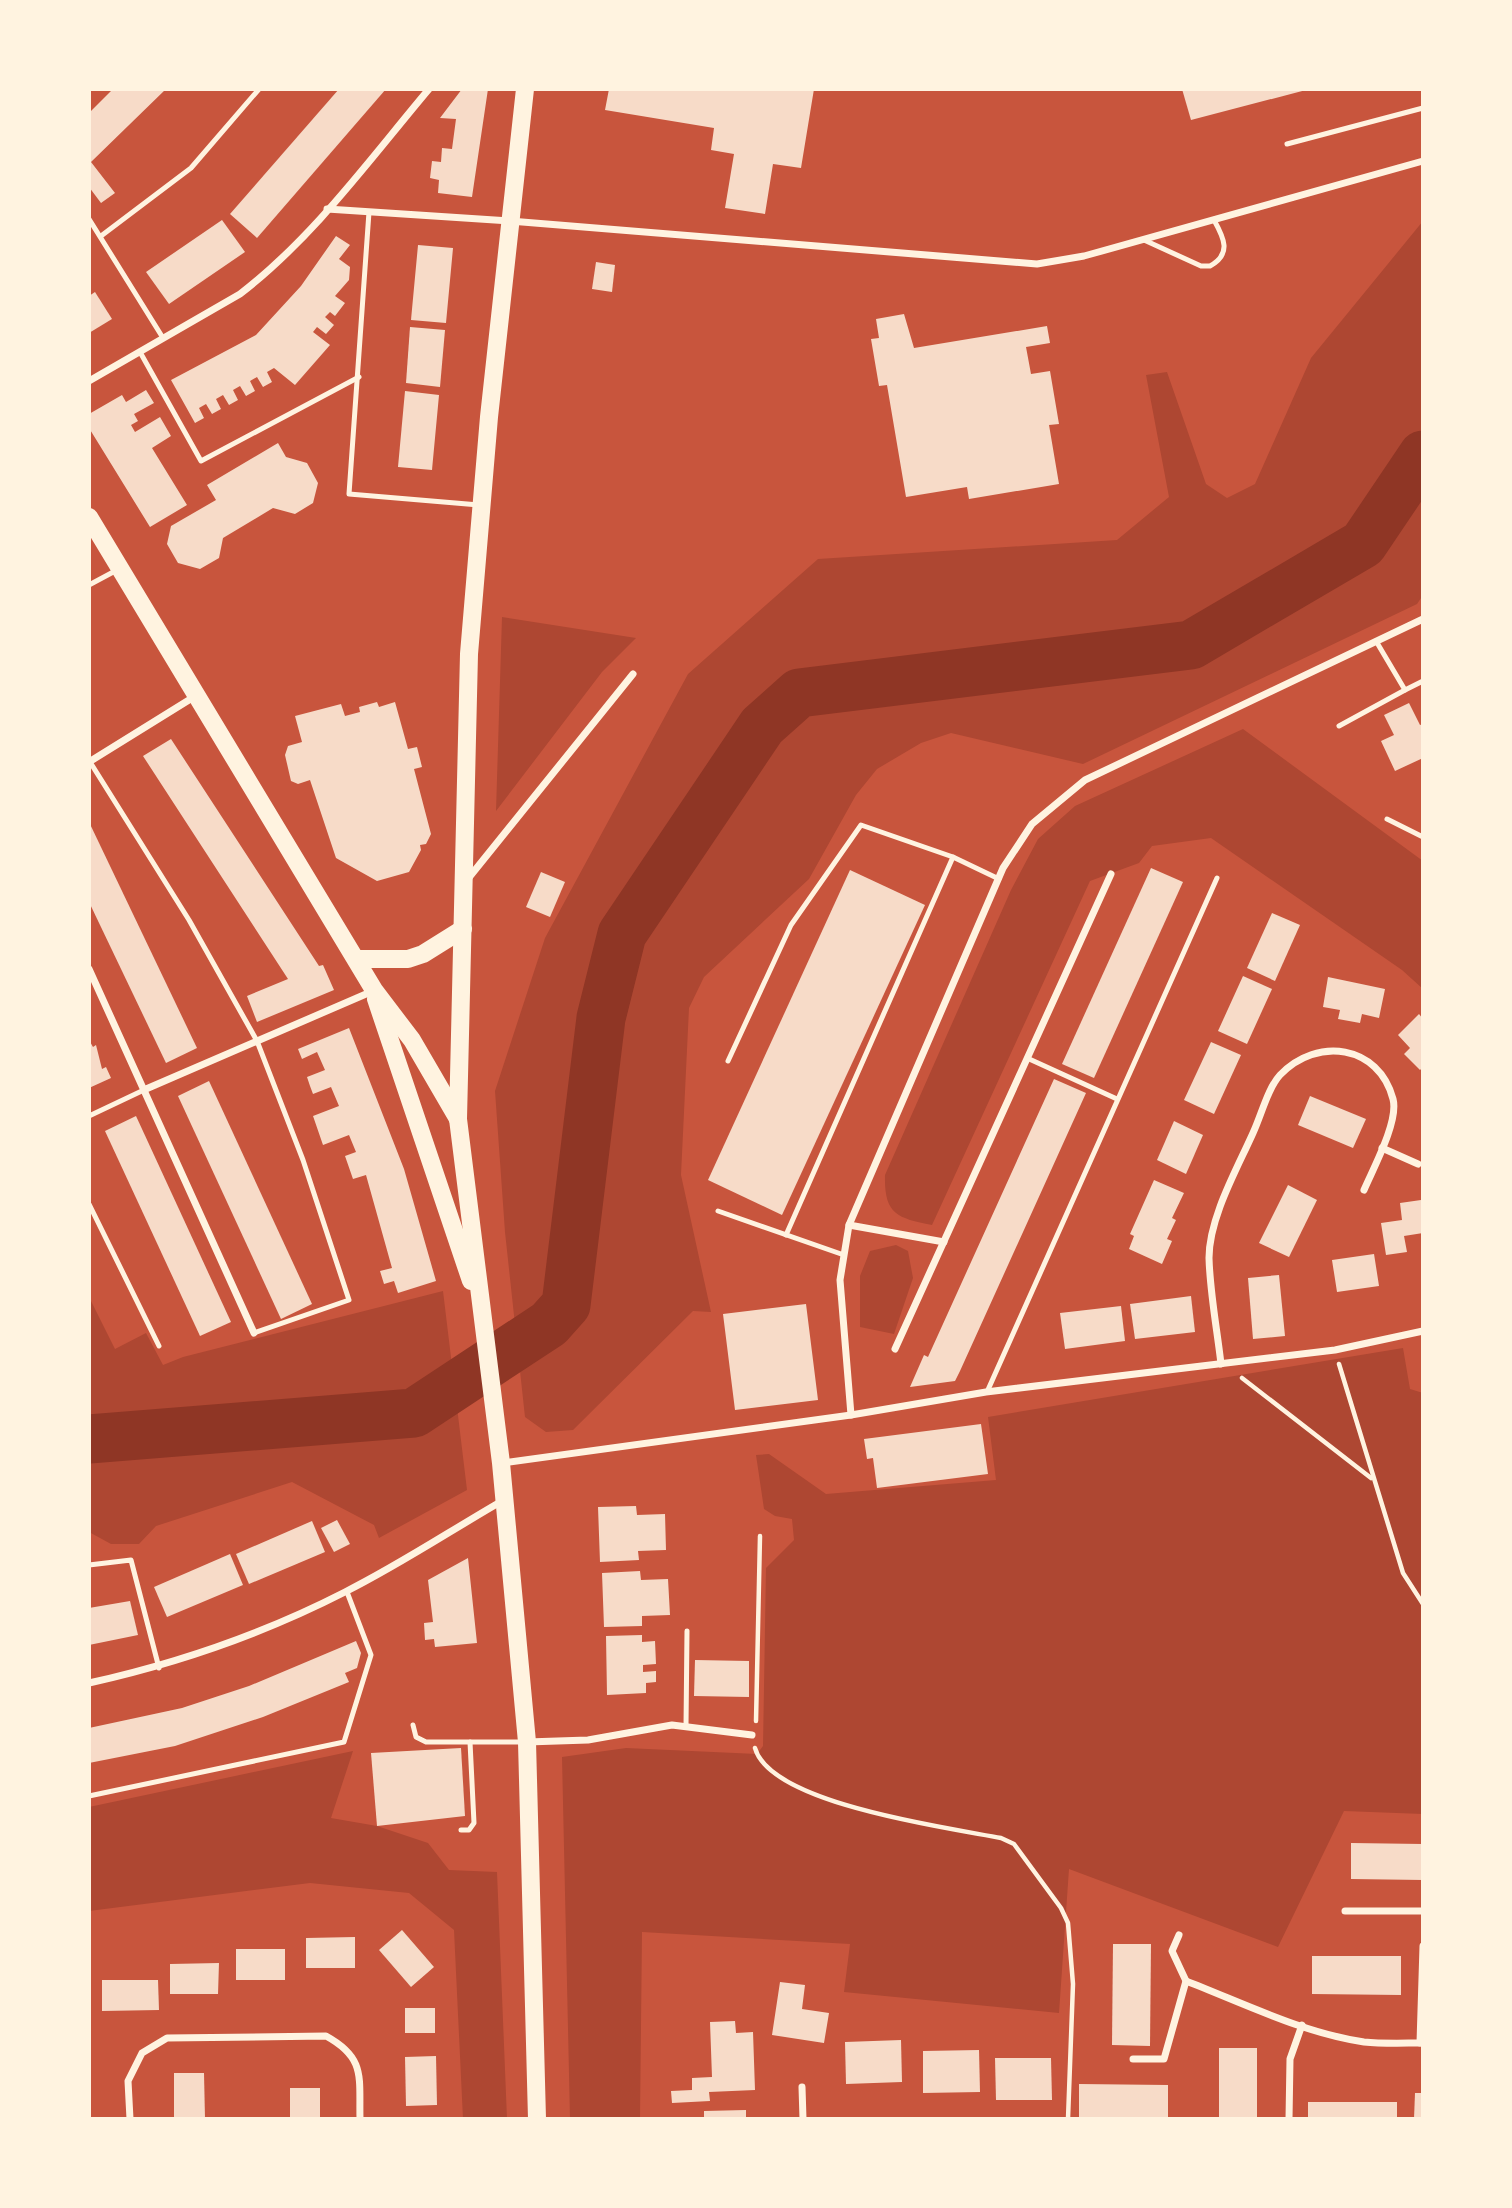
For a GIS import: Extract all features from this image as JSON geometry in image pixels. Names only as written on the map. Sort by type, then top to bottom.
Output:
[{"type":"main road","points":[[525,89],[481,505],[469,654],[458,1119],[495,1406],[527,1742],[537,2119]]},
{"type":"main road","points":[[89,517],[374,990],[412,1040],[458,1119]]},
{"type":"main road","points":[[357,959],[408,959],[423,954],[463,929]]},
{"type":"main road","points":[[374,990],[386,1034],[482,1314]]},
{"type":"street","points":[[89,381],[240,294],[260,279],[327,209],[429,89]]},
{"type":"street","points":[[327,209],[510,220],[1037,264],[1144,240],[1423,161]]},
{"type":"street","points":[[851,1415],[840,1280],[849,1225],[999,879],[1032,824],[1085,780],[1423,619]]},
{"type":"street","points":[[464,884],[634,674]]},
{"type":"street","points":[[90,762],[198,695]]},
{"type":"street","points":[[895,1349],[1111,874]]},
{"type":"street","points":[[89,969],[146,1089],[254,1333]]},
{"type":"street","points":[[146,1089],[374,990]]},
{"type":"street","points":[[1221,1364],[1209,1256],[1221,1204],[1279,1076],[1304,1057],[1331,1049],[1357,1055],[1380,1073],[1394,1101],[1391,1125],[1364,1190]]},
{"type":"street","points":[[1381,1148],[1418,1164]]},
{"type":"street","points":[[849,1225],[944,1242]]},
{"type":"street","points":[[501,1463],[851,1415],[986,1392],[1335,1350],[1423,1331]]},
{"type":"street","points":[[89,1683],[159,1668],[259,1632],[347,1592],[504,1500]]},
{"type":"street","points":[[527,1742],[588,1740],[657,1725],[752,1735]]},
{"type":"street","points":[[1345,1911],[1423,1911]]},
{"type":"street","points":[[1133,2059],[1164,2059],[1186,1981],[1172,1951],[1179,1935]]},
{"type":"street","points":[[1186,1981],[1302,2025],[1365,2042],[1421,2043],[1423,1946]]},
{"type":"street","points":[[1289,2119],[1290,2059],[1302,2025]]},
{"type":"street","points":[[130,2119],[128,2081],[142,2053],[167,2038],[326,2036],[348,2048],[359,2069],[360,2119]]},
{"type":"street","points":[[802,2087],[803,2119]]},
{"type":"lane","points":[[101,236],[191,168],[259,89]]},
{"type":"lane","points":[[1287,144],[1423,107]]},
{"type":"lane","points":[[369,212],[349,494],[481,505]]},
{"type":"lane","points":[[89,219],[163,338]]},
{"type":"lane","points":[[1144,240],[1201,266],[1210,266],[1223,255],[1225,247],[1225,239],[1214,220]]},
{"type":"lane","points":[[140,352],[201,461],[359,377]]},
{"type":"lane","points":[[89,585],[120,568]]},
{"type":"lane","points":[[1376,641],[1405,690]]},
{"type":"lane","points":[[1339,726],[1423,681]]},
{"type":"lane","points":[[90,762],[189,920],[257,1041],[303,1160],[349,1300],[254,1333]]},
{"type":"lane","points":[[1387,819],[1423,837]]},
{"type":"lane","points":[[728,1061],[791,925],[861,825],[953,858],[999,879]]},
{"type":"lane","points":[[786,1235],[953,858]]},
{"type":"lane","points":[[986,1392],[1217,878]]},
{"type":"lane","points":[[1027,1058],[1118,1099]]},
{"type":"lane","points":[[89,1116],[146,1089]]},
{"type":"lane","points":[[89,1204],[159,1346]]},
{"type":"lane","points":[[718,1211],[844,1255]]},
{"type":"lane","points":[[89,1564],[131,1560],[159,1668]]},
{"type":"lane","points":[[89,1796],[344,1742],[371,1654],[347,1592]]},
{"type":"lane","points":[[686,1726],[687,1631]]},
{"type":"lane","points":[[413,1725],[420,1741],[527,1742]]},
{"type":"lane","points":[[461,1830],[469,1830],[474,1823],[470,1742]]},
{"type":"path","points":[[1335,1350],[1403,1573],[1423,1604]]},
{"type":"path","points":[[1221,1364],[1282,1406],[1373,1480]]},
{"type":"path","points":[[760,1536],[755,1732],[752,1735],[757,1754],[768,1770],[795,1788],[892,1818],[1001,1838],[1014,1844],[1062,1908],[1068,1923],[1073,1984],[1068,2119]]},
{"type":"shaded area","points":[[1423,221],[1423,595],[1417,604],[1083,764],[951,733],[921,743],[877,769],[856,795],[809,879],[704,977],[689,1008],[681,1175],[711,1312],[693,1311],[573,1430],[546,1432],[525,1417],[505,1232],[495,1091],[545,938],[688,674],[818,559],[1117,540],[1169,497],[1146,375],[1167,372],[1206,484],[1227,498],[1255,484],[1311,358]]},
{"type":"shaded area","points":[[502,617],[636,638],[602,672],[496,811]]},
{"type":"shaded area","points":[[1243,729],[1423,861],[1423,989],[1402,970],[1211,838],[1152,846],[1139,863],[1090,881],[932,1225],[909,1220],[895,1212],[887,1198],[885,1175],[1011,890],[1038,839],[1075,806]]},
{"type":"shaded area","points":[[896,1245],[908,1251],[913,1278],[894,1334],[860,1327],[860,1276],[870,1251]]},
{"type":"shaded area","points":[[443,1291],[467,1490],[379,1538],[374,1525],[292,1482],[156,1526],[139,1544],[111,1544],[89,1532],[89,1297],[115,1349],[146,1333],[163,1365],[183,1357]]},
{"type":"shaded area","points":[[1403,1348],[1410,1389],[1423,1393],[1423,1814],[1344,1811],[1278,1947],[1069,1869],[1059,2013],[844,1992],[850,1944],[642,1932],[640,2119],[570,2119],[562,1757],[626,1748],[757,1754],[763,1746],[766,1568],[794,1540],[792,1519],[775,1516],[764,1509],[756,1455],[769,1454],[826,1494],[996,1480],[988,1417]]},
{"type":"shaded area","points":[[353,1751],[331,1818],[377,1826],[428,1843],[449,1870],[497,1872],[507,2119],[463,2119],[454,1930],[409,1893],[310,1883],[89,1911],[89,1807]]},
{"type":"building","points":[[113,89],[166,89],[91,162],[115,193],[101,203],[89,187],[89,113]]},
{"type":"building","points":[[339,89],[386,89],[257,238],[230,214]]},
{"type":"building","points":[[462,89],[488,89],[472,197],[438,193],[439,180],[430,178],[432,161],[441,162],[442,148],[452,149],[456,119],[440,118]]},
{"type":"building","points":[[609,89],[814,89],[801,168],[773,164],[765,214],[725,208],[734,154],[711,150],[714,128],[605,110]]},
{"type":"building","points":[[1182,89],[1306,89],[1306,90],[1191,120]]},
{"type":"building","points":[[222,220],[245,252],[169,304],[146,272]]},
{"type":"building","points":[[336,236],[350,245],[339,259],[350,267],[349,280],[335,296],[345,303],[335,316],[330,312],[325,317],[334,325],[326,334],[317,327],[313,332],[330,345],[295,385],[274,368],[267,372],[272,382],[263,387],[257,377],[250,381],[255,391],[246,396],[240,386],[233,390],[238,400],[229,405],[223,395],[216,399],[221,409],[212,414],[206,404],[199,408],[204,418],[195,423],[171,380],[256,335],[301,286]]},
{"type":"building","points":[[418,245],[453,248],[446,323],[411,320]]},
{"type":"building","points":[[596,262],[615,265],[612,292],[592,289]]},
{"type":"building","points":[[95,292],[112,319],[89,333],[89,296]]},
{"type":"building","points":[[904,314],[914,348],[1047,326],[1050,343],[1026,347],[1031,374],[1050,371],[1059,424],[1049,425],[1059,484],[969,499],[967,487],[906,497],[887,385],[879,386],[871,339],[879,338],[876,319]]},
{"type":"building","points":[[410,327],[445,330],[440,387],[406,383]]},
{"type":"building","points":[[146,390],[154,403],[134,414],[138,421],[131,425],[135,432],[160,417],[171,436],[152,448],[187,505],[150,527],[89,428],[89,414],[122,395],[126,402]]},
{"type":"building","points":[[405,391],[439,395],[432,470],[398,467]]},
{"type":"building","points":[[278,443],[286,457],[307,463],[318,483],[313,503],[295,514],[273,508],[223,538],[219,558],[200,569],[178,563],[167,544],[171,526],[216,500],[207,485]]},
{"type":"building","points":[[377,702],[379,707],[395,702],[408,749],[417,747],[422,767],[414,769],[431,834],[426,844],[420,845],[421,850],[409,872],[377,881],[336,858],[310,780],[298,784],[291,781],[285,755],[288,746],[302,742],[295,716],[341,704],[345,716],[360,712],[359,707]]},
{"type":"building","points":[[1409,703],[1420,725],[1423,724],[1423,758],[1395,771],[1381,741],[1394,735],[1384,715]]},
{"type":"building","points":[[171,739],[319,966],[323,965],[334,990],[257,1022],[247,996],[288,979],[143,756]]},
{"type":"building","points":[[89,822],[197,1048],[166,1063],[89,902]]},
{"type":"building","points":[[1151,868],[1183,882],[1094,1078],[1062,1064]]},
{"type":"building","points":[[850,870],[925,905],[782,1215],[708,1180]]},
{"type":"building","points":[[541,872],[565,882],[550,917],[526,907]]},
{"type":"building","points":[[1272,913],[1300,925],[1275,981],[1247,968]]},
{"type":"building","points":[[1243,976],[1272,989],[1247,1044],[1218,1031]]},
{"type":"building","points":[[1328,977],[1385,989],[1379,1018],[1362,1014],[1360,1023],[1338,1019],[1340,1010],[1323,1007]]},
{"type":"building","points":[[1419,1014],[1423,1019],[1423,1067],[1420,1070],[1404,1054],[1410,1048],[1398,1035]]},
{"type":"building","points":[[349,1028],[404,1169],[436,1281],[398,1293],[394,1281],[384,1284],[380,1271],[392,1268],[366,1175],[353,1179],[345,1156],[356,1152],[349,1135],[323,1145],[313,1116],[339,1106],[331,1087],[313,1094],[307,1077],[325,1070],[317,1052],[302,1059],[298,1049]]},
{"type":"building","points":[[89,1040],[93,1047],[96,1045],[102,1069],[106,1067],[111,1078],[89,1088]]},
{"type":"building","points":[[1211,1042],[1241,1055],[1214,1114],[1184,1100]]},
{"type":"building","points":[[1054,1079],[1086,1093],[960,1371],[955,1381],[910,1387],[924,1355],[928,1357]]},
{"type":"building","points":[[209,1081],[312,1304],[281,1319],[178,1096]]},
{"type":"building","points":[[1310,1096],[1366,1119],[1353,1148],[1298,1125]]},
{"type":"building","points":[[136,1116],[231,1322],[200,1336],[105,1131]]},
{"type":"building","points":[[1174,1121],[1203,1135],[1186,1174],[1157,1160]]},
{"type":"building","points":[[1154,1180],[1184,1193],[1172,1218],[1176,1220],[1167,1239],[1172,1241],[1162,1264],[1129,1249],[1134,1236],[1130,1234]]},
{"type":"building","points":[[1288,1185],[1317,1200],[1289,1257],[1259,1243]]},
{"type":"building","points":[[1421,1200],[1423,1233],[1404,1236],[1407,1252],[1386,1255],[1381,1223],[1402,1220],[1400,1203]]},
{"type":"building","points":[[1374,1254],[1379,1286],[1337,1292],[1332,1260]]},
{"type":"building","points":[[1279,1275],[1285,1336],[1253,1339],[1248,1278]]},
{"type":"building","points":[[1191,1296],[1195,1332],[1135,1339],[1130,1304]]},
{"type":"building","points":[[806,1304],[818,1400],[735,1410],[723,1314]]},
{"type":"building","points":[[1121,1306],[1125,1341],[1065,1349],[1060,1313]]},
{"type":"building","points":[[981,1424],[988,1474],[877,1488],[873,1458],[867,1459],[864,1439]]},
{"type":"building","points":[[636,1506],[637,1515],[665,1514],[666,1550],[638,1551],[639,1560],[600,1562],[598,1507]]},
{"type":"building","points":[[337,1520],[350,1544],[334,1552],[321,1528]]},
{"type":"building","points":[[312,1521],[325,1552],[249,1584],[236,1554]]},
{"type":"building","points":[[230,1554],[243,1585],[167,1617],[154,1587]]},
{"type":"building","points":[[468,1558],[477,1643],[435,1647],[434,1639],[425,1640],[424,1623],[433,1622],[428,1580]]},
{"type":"building","points":[[640,1571],[641,1580],[668,1579],[670,1615],[642,1616],[642,1626],[604,1627],[602,1573]]},
{"type":"building","points":[[130,1601],[138,1635],[89,1645],[89,1608]]},
{"type":"building","points":[[642,1635],[642,1642],[655,1641],[656,1664],[643,1665],[643,1672],[656,1671],[656,1682],[646,1683],[646,1693],[607,1695],[606,1636]]},
{"type":"building","points":[[356,1641],[361,1653],[357,1668],[345,1673],[349,1682],[263,1717],[175,1746],[89,1763],[89,1728],[182,1708],[249,1686]]},
{"type":"building","points":[[695,1660],[749,1661],[749,1697],[694,1696]]},
{"type":"building","points":[[461,1748],[465,1816],[377,1826],[371,1753]]},
{"type":"building","points":[[1351,1843],[1423,1844],[1423,1880],[1351,1879]]},
{"type":"building","points":[[402,1930],[434,1967],[411,1987],[379,1950]]},
{"type":"building","points":[[355,1937],[355,1968],[306,1968],[306,1938]]},
{"type":"building","points":[[1113,1944],[1151,1944],[1150,2046],[1112,2045]]},
{"type":"building","points":[[236,1949],[285,1949],[285,1980],[236,1980]]},
{"type":"building","points":[[1312,1956],[1401,1956],[1401,1995],[1312,1994]]},
{"type":"building","points":[[219,1963],[218,1994],[170,1994],[170,1964]]},
{"type":"building","points":[[102,1980],[158,1980],[159,2010],[102,2011]]},
{"type":"building","points":[[780,1982],[805,1985],[802,2009],[829,2013],[824,2043],[772,2035]]},
{"type":"building","points":[[405,2008],[435,2008],[435,2033],[405,2033]]},
{"type":"building","points":[[735,2021],[736,2033],[753,2032],[755,2090],[709,2092],[710,2101],[672,2103],[671,2091],[692,2090],[692,2078],[712,2077],[710,2022]]},
{"type":"building","points":[[901,2040],[902,2082],[846,2084],[845,2042]]},
{"type":"building","points":[[1219,2048],[1257,2048],[1257,2119],[1219,2119]]},
{"type":"building","points":[[979,2050],[980,2092],[923,2093],[923,2051]]},
{"type":"building","points":[[436,2056],[437,2105],[406,2106],[405,2057]]},
{"type":"building","points":[[995,2058],[1051,2058],[1052,2100],[996,2100]]},
{"type":"building","points":[[174,2073],[204,2073],[205,2119],[174,2119]]},
{"type":"building","points":[[1079,2084],[1168,2085],[1168,2119],[1079,2119]]},
{"type":"building","points":[[290,2088],[320,2088],[320,2119],[290,2119]]},
{"type":"building","points":[[1415,2093],[1423,2093],[1423,2119],[1414,2119]]},
{"type":"building","points":[[1308,2102],[1397,2102],[1397,2119],[1308,2119]]},
{"type":"building","points":[[746,2110],[746,2119],[704,2119],[704,2111]]},
{"type":"waterway","points":[[89,1439],[414,1413],[549,1324],[566,1305],[601,1018],[622,934],[762,726],[799,693],[1191,645],[1363,544],[1423,455]]}]
